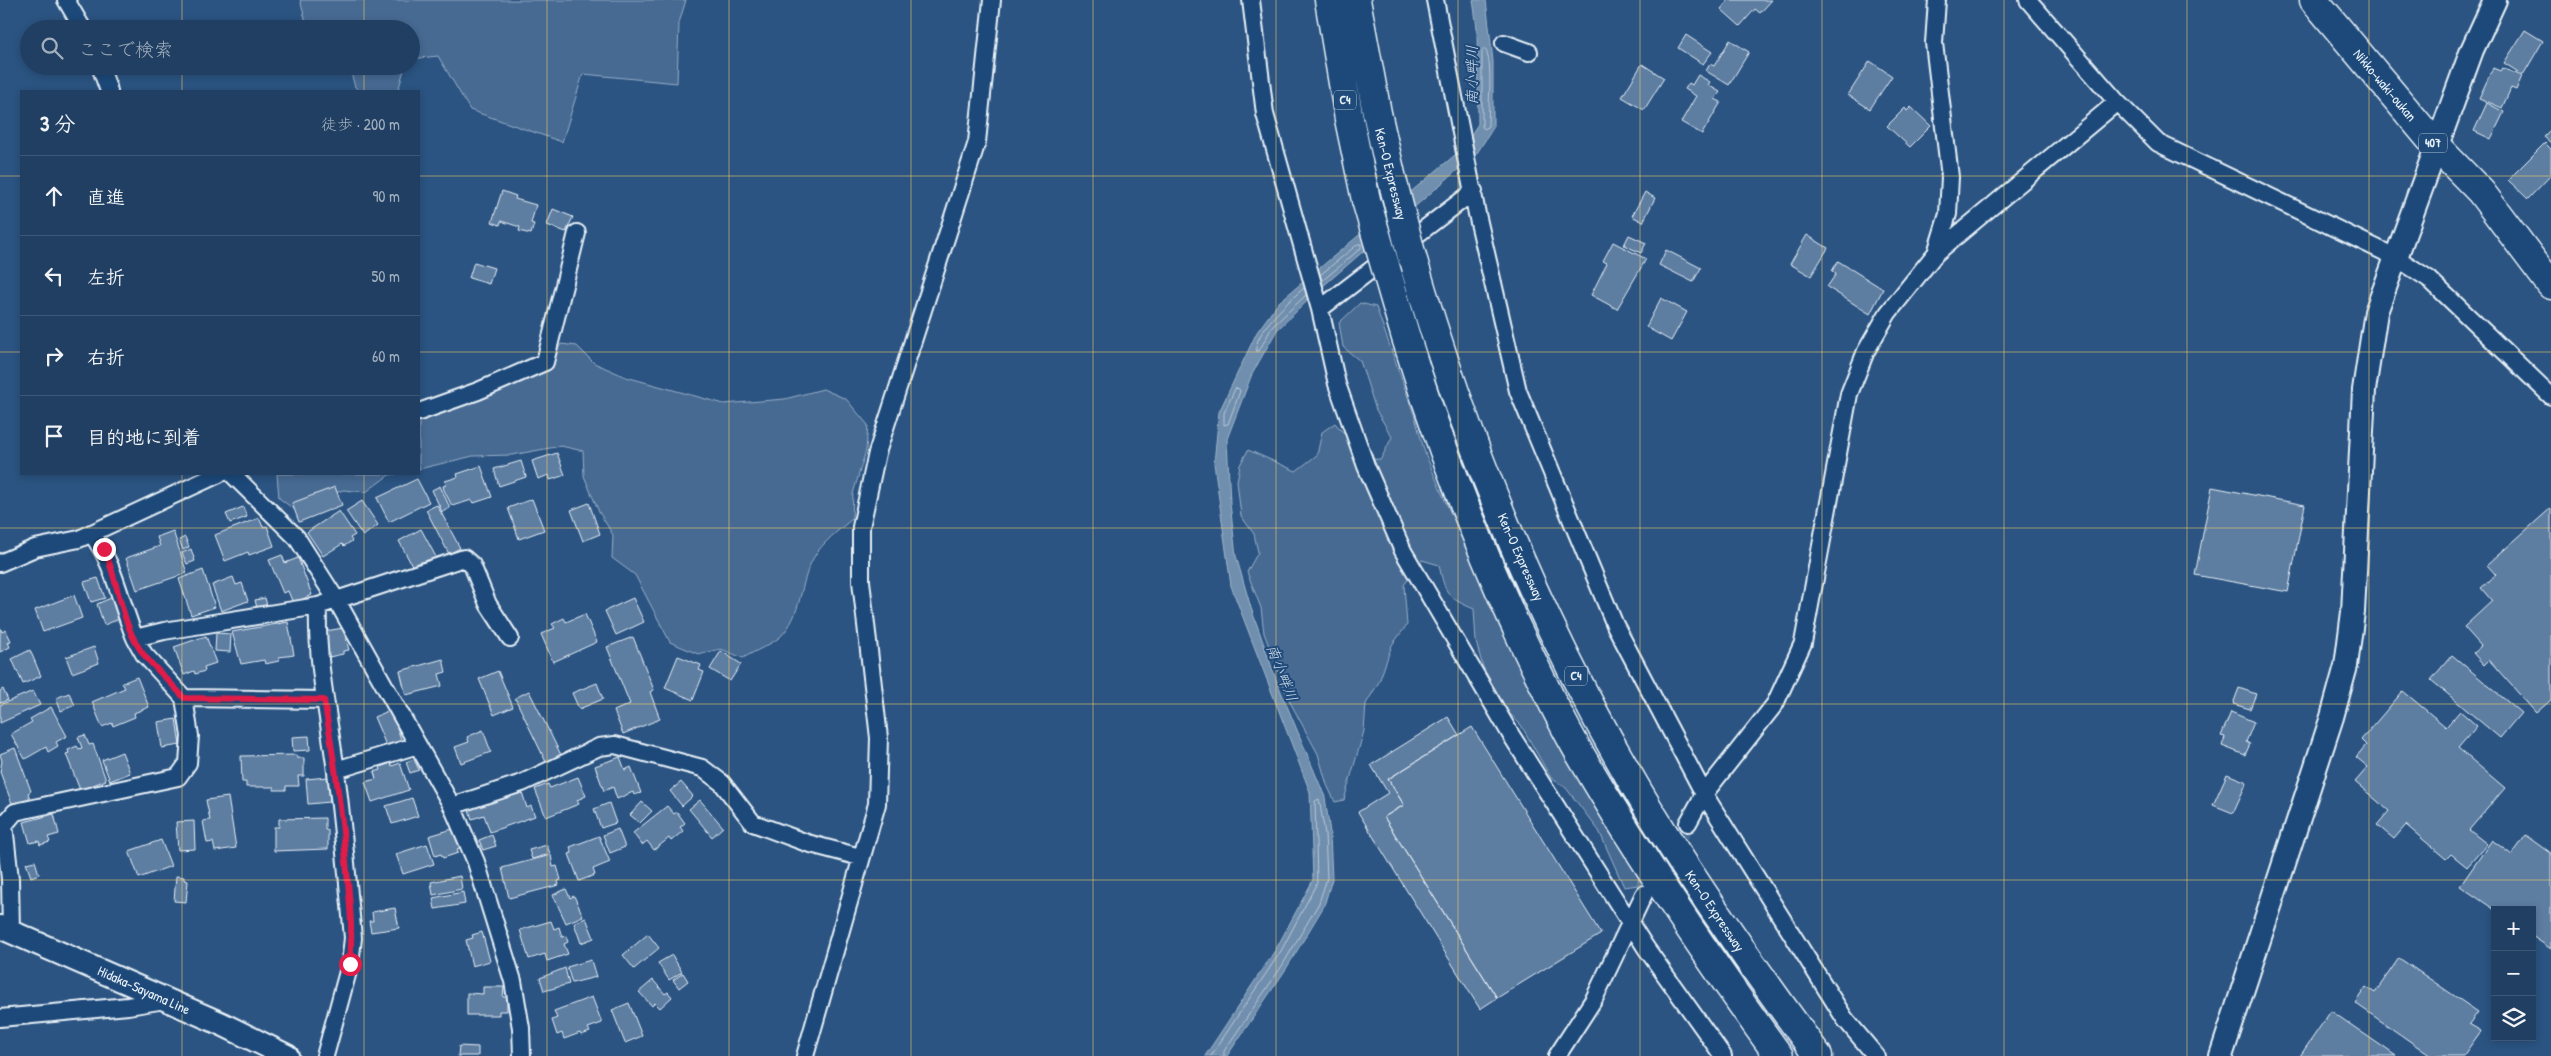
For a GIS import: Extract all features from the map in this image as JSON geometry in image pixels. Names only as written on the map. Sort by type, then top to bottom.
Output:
[{"type":"highway","name":"Ken-O Expressway","points":[[1329,0],[1349,119],[1366,200],[1412,362],[1442,450],[1480,549],[1529,654],[1579,752],[1677,911],[1779,1056]]},
{"type":"highway","name":"Ken-O Expressway","points":[[1356,0],[1377,113],[1392,179],[1439,351],[1471,439],[1556,638],[1606,734],[1656,820],[1741,951],[1818,1056]]},
{"type":"highway","name":"Nikko-waki-oukan","points":[[2314,0],[2437,147],[2480,192],[2551,285]]},
{"type":"street","points":[[66,0],[78,20]]},
{"type":"street","points":[[804,1056],[876,804],[879,738],[861,582],[861,527],[877,453],[977,142],[992,0]]},
{"type":"street","points":[[1250,0],[1265,114],[1320,310],[1337,384],[1366,466],[1403,551],[1511,735],[1646,948],[1723,1056]]},
{"type":"street","points":[[1435,0],[1518,392],[1616,625],[1704,794],[1845,1019],[1876,1056]]},
{"type":"street","points":[[1936,253],[1948,214],[1950,177],[1934,43],[1938,0]]},
{"type":"street","points":[[2028,0],[2117,102],[2158,143],[2398,258],[2429,279],[2551,396]]},
{"type":"street","points":[[2221,1056],[2329,727],[2346,666],[2353,612],[2364,390],[2376,312],[2398,258],[2472,50],[2495,0]]},
{"type":"street","points":[[1504,43],[1529,52]]},
{"type":"street","points":[[103,75],[109,90]]},
{"type":"street","points":[[1688,823],[1704,794],[1775,704],[1803,643],[1849,394],[1866,351],[1888,313],[1936,253],[2117,102]]},
{"type":"street","points":[[1320,310],[1474,191]]},
{"type":"street","points":[[420,412],[478,391],[545,362],[577,233]]},
{"type":"street","points":[[0,563],[36,548],[92,533],[217,475]]},
{"type":"street","points":[[241,476],[298,538],[337,601],[452,806],[476,862],[513,981],[521,1028],[522,1056]]},
{"type":"street","points":[[6,929],[4,826],[14,812],[178,777],[188,763],[190,736],[184,698],[144,654],[135,638],[111,565],[104,549],[92,533]]},
{"type":"street","points":[[135,638],[164,631],[318,606],[464,558],[472,565],[488,604],[510,638]]},
{"type":"street","points":[[318,606],[317,639],[324,700],[336,770],[353,938],[350,964],[325,1056]]},
{"type":"street","points":[[184,698],[324,700]]},
{"type":"street","points":[[336,770],[418,745]]},
{"type":"street","points":[[452,806],[522,783],[598,747],[615,745],[702,768],[722,783],[753,823],[807,843],[860,857]]},
{"type":"street","points":[[1557,1056],[1594,999],[1644,894]]},
{"type":"street","name":"Hidaka-Sayama Line","points":[[6,929],[287,1056]]},
{"type":"street","points":[[0,1018],[128,1006],[165,1000]]},
{"type":"shaded area","points":[[300,0],[686,0],[679,23],[677,83],[583,74],[562,142],[470,110],[438,56],[420,58],[420,20],[305,20]]},
{"type":"shaded area","points":[[352,75],[402,75],[398,90],[359,90],[355,87]]},
{"type":"shaded area","points":[[1360,303],[1376,307],[1415,417],[1425,453],[1446,503],[1478,571],[1640,860],[1638,885],[1624,887],[1599,831],[1566,788],[1551,778],[1521,725],[1507,711],[1483,667],[1476,642],[1474,609],[1453,598],[1449,593],[1443,582],[1439,565],[1422,560],[1404,585],[1407,625],[1392,645],[1379,682],[1366,704],[1364,731],[1344,800],[1335,802],[1327,785],[1318,754],[1290,702],[1264,633],[1261,608],[1247,572],[1258,552],[1254,534],[1241,516],[1237,481],[1240,465],[1248,450],[1296,471],[1317,455],[1322,432],[1335,423],[1347,437],[1354,460],[1381,459],[1392,437],[1376,410],[1360,361],[1343,347],[1339,323]]},
{"type":"shaded area","points":[[561,344],[577,346],[594,363],[626,377],[724,404],[785,399],[823,389],[846,399],[868,425],[866,450],[853,494],[852,519],[827,541],[814,557],[809,567],[793,619],[780,637],[743,658],[721,649],[698,654],[670,642],[635,575],[612,558],[613,535],[599,512],[584,476],[583,451],[561,446],[512,455],[473,456],[420,469],[420,417],[546,370]]},
{"type":"shaded area","points":[[277,475],[389,475],[366,492],[343,490],[295,510],[279,498]]},
{"type":"water","points":[[1473,0],[1486,0],[1493,61],[1493,128],[1477,153],[1322,287],[1277,330],[1252,374],[1227,439],[1230,503],[1236,556],[1251,608],[1277,682],[1325,797],[1330,833],[1332,879],[1324,906],[1286,969],[1227,1056],[1205,1056],[1276,949],[1313,880],[1310,792],[1231,586],[1214,463],[1219,412],[1257,332],[1279,302],[1461,150],[1478,124],[1477,28]]},
{"type":"building","points":[[1729,0],[1772,0],[1760,13],[1755,9],[1740,26],[1721,9]]},
{"type":"building","points":[[2525,30],[2543,41],[2523,75],[2504,63]]},
{"type":"building","points":[[1686,35],[1712,52],[1703,64],[1678,48]]},
{"type":"building","points":[[1730,40],[1749,52],[1729,85],[1706,71],[1710,64],[1714,66]]},
{"type":"building","points":[[1870,61],[1892,76],[1870,109],[1848,95]]},
{"type":"building","points":[[1642,64],[1664,78],[1644,110],[1622,97]]},
{"type":"building","points":[[2493,68],[2500,71],[2502,68],[2522,76],[2516,90],[2511,88],[2502,108],[2479,98]]},
{"type":"building","points":[[1698,75],[1710,82],[1708,85],[1720,92],[1715,99],[1721,102],[1702,134],[1681,122],[1696,96],[1685,89],[1689,83],[1692,85]]},
{"type":"building","points":[[2487,103],[2504,112],[2491,139],[2474,131]]},
{"type":"building","points":[[1911,107],[1931,126],[1910,147],[1887,126],[1905,108],[1907,111]]},
{"type":"building","points":[[2551,130],[2551,143],[2544,137]]},
{"type":"building","points":[[2545,143],[2551,149],[2551,175],[2528,199],[2508,180]]},
{"type":"building","points":[[502,191],[516,196],[515,199],[536,205],[531,223],[534,224],[531,234],[519,231],[520,227],[501,221],[500,225],[492,222]]},
{"type":"building","points":[[1645,192],[1655,198],[1643,222],[1632,216]]},
{"type":"building","points":[[553,209],[573,217],[566,232],[547,225]]},
{"type":"building","points":[[1629,235],[1646,243],[1641,253],[1624,245]]},
{"type":"building","points":[[1807,235],[1828,248],[1811,276],[1790,264]]},
{"type":"building","points":[[1613,242],[1646,259],[1617,309],[1591,295],[1607,263],[1603,261]]},
{"type":"building","points":[[1666,250],[1701,268],[1693,282],[1659,265]]},
{"type":"building","points":[[1838,261],[1883,289],[1870,314],[1827,287],[1836,274],[1832,271]]},
{"type":"building","points":[[474,262],[494,268],[489,284],[469,278]]},
{"type":"building","points":[[1661,298],[1687,312],[1671,341],[1646,327]]},
{"type":"building","points":[[557,453],[565,475],[550,480],[549,475],[538,479],[532,461]]},
{"type":"building","points":[[521,461],[526,477],[499,486],[494,469]]},
{"type":"building","points":[[481,466],[492,497],[474,503],[472,500],[452,506],[444,490],[445,481],[458,477],[457,474]]},
{"type":"building","points":[[417,479],[429,502],[389,522],[377,498]]},
{"type":"building","points":[[440,486],[450,508],[442,512],[432,490]]},
{"type":"building","points":[[335,487],[342,505],[299,522],[292,503]]},
{"type":"building","points":[[2212,487],[2305,505],[2288,592],[2195,575]]},
{"type":"building","points":[[532,499],[544,530],[519,539],[508,508]]},
{"type":"building","points":[[362,501],[378,525],[363,536],[346,511]]},
{"type":"building","points":[[589,503],[600,534],[583,541],[571,510]]},
{"type":"building","points":[[437,505],[460,548],[449,554],[426,510]]},
{"type":"building","points":[[243,507],[247,517],[230,523],[226,514]]},
{"type":"building","points":[[2551,508],[2551,700],[2536,713],[2489,660],[2484,665],[2473,653],[2481,646],[2464,627],[2492,601],[2481,588],[2496,575],[2487,565]]},
{"type":"building","points":[[339,511],[355,535],[350,538],[352,541],[344,546],[342,544],[323,556],[307,532]]},
{"type":"building","points":[[259,518],[263,527],[267,526],[274,546],[249,555],[248,552],[225,561],[215,535]]},
{"type":"building","points":[[421,529],[436,557],[414,569],[399,541]]},
{"type":"building","points":[[173,531],[187,573],[137,590],[126,558],[160,546],[157,537]]},
{"type":"building","points":[[185,537],[189,547],[183,550],[179,540]]},
{"type":"building","points":[[191,549],[195,561],[187,564],[182,553]]},
{"type":"building","points":[[282,555],[285,563],[298,558],[312,595],[293,603],[288,591],[283,593],[269,560]]},
{"type":"building","points":[[203,570],[215,607],[191,615],[179,579]]},
{"type":"building","points":[[233,577],[236,585],[242,583],[248,601],[221,611],[212,585]]},
{"type":"building","points":[[98,578],[105,598],[91,602],[84,582]]},
{"type":"building","points":[[74,595],[82,618],[43,632],[35,610]]},
{"type":"building","points":[[111,598],[119,619],[104,625],[97,604]]},
{"type":"building","points":[[265,598],[267,606],[257,608],[255,600]]},
{"type":"building","points":[[633,598],[644,622],[616,635],[605,611]]},
{"type":"building","points":[[585,614],[597,642],[553,662],[541,634],[555,628],[552,624],[564,618],[566,622]]},
{"type":"building","points":[[288,622],[294,655],[279,657],[279,661],[265,664],[264,660],[241,664],[232,632]]},
{"type":"building","points":[[0,627],[2,632],[6,630],[11,641],[8,642],[10,647],[0,652]]},
{"type":"building","points":[[343,628],[349,650],[343,651],[343,654],[329,657],[325,640],[328,639],[326,631]]},
{"type":"building","points":[[216,633],[231,634],[230,652],[215,651]]},
{"type":"building","points":[[206,636],[216,663],[204,667],[205,671],[195,674],[194,671],[184,675],[174,647]]},
{"type":"building","points":[[633,637],[654,690],[650,692],[660,719],[623,734],[614,711],[630,704],[607,647]]},
{"type":"building","points":[[94,647],[99,663],[72,673],[66,657]]},
{"type":"building","points":[[30,650],[41,676],[23,684],[12,659]]},
{"type":"building","points":[[721,651],[741,664],[730,681],[710,669]]},
{"type":"building","points":[[2452,655],[2521,713],[2500,738],[2431,680]]},
{"type":"building","points":[[678,656],[701,665],[699,670],[704,672],[693,700],[665,688]]},
{"type":"building","points":[[443,659],[446,672],[439,674],[442,686],[406,695],[400,671]]},
{"type":"building","points":[[498,671],[513,707],[494,715],[479,679]]},
{"type":"building","points":[[137,677],[149,707],[134,713],[135,717],[113,726],[112,723],[102,727],[92,702],[125,688],[122,683]]},
{"type":"building","points":[[597,683],[603,699],[579,709],[572,693]]},
{"type":"building","points":[[2239,688],[2256,694],[2250,709],[2233,704]]},
{"type":"building","points":[[3,689],[8,700],[0,703],[0,691]]},
{"type":"building","points":[[33,691],[40,705],[0,723],[0,705]]},
{"type":"building","points":[[529,691],[561,755],[546,762],[515,698]]},
{"type":"building","points":[[2403,691],[2446,727],[2460,711],[2477,726],[2458,748],[2505,788],[2469,830],[2487,844],[2467,867],[2451,854],[2446,859],[2406,825],[2394,839],[2377,825],[2389,811],[2355,782],[2368,767],[2356,757],[2366,745],[2361,740]]},
{"type":"building","points":[[69,693],[75,705],[61,711],[56,698]]},
{"type":"building","points":[[51,707],[67,736],[56,742],[58,746],[48,752],[46,747],[25,759],[11,734],[32,722],[30,719]]},
{"type":"building","points":[[391,710],[403,745],[388,750],[374,717]]},
{"type":"building","points":[[2231,712],[2254,722],[2246,742],[2250,744],[2245,755],[2222,746],[2225,737],[2221,736]]},
{"type":"building","points":[[1448,717],[1459,735],[1388,779],[1404,805],[1384,817],[1497,998],[1480,1009],[1358,812],[1388,793],[1371,765]]},
{"type":"building","points":[[176,719],[180,745],[162,748],[158,722]]},
{"type":"building","points":[[1472,727],[1601,934],[1497,998],[1384,817],[1404,805],[1388,779]]},
{"type":"building","points":[[483,730],[491,752],[461,763],[455,747],[469,742],[467,737]]},
{"type":"building","points":[[85,735],[89,745],[93,744],[106,780],[80,790],[66,754],[69,753],[68,750],[77,746],[79,749],[82,748],[78,737]]},
{"type":"building","points":[[309,736],[310,750],[293,751],[292,737]]},
{"type":"building","points":[[15,748],[31,791],[28,793],[30,800],[13,806],[0,772],[2,761],[0,754]]},
{"type":"building","points":[[122,752],[130,773],[110,781],[102,760]]},
{"type":"building","points":[[297,755],[297,758],[304,758],[304,776],[298,776],[299,786],[286,786],[286,790],[274,790],[274,787],[246,787],[246,782],[242,782],[241,756]]},
{"type":"building","points":[[620,757],[625,770],[631,767],[641,793],[634,795],[633,792],[617,799],[613,787],[604,791],[595,766]]},
{"type":"building","points":[[414,759],[419,770],[410,773],[406,762]]},
{"type":"building","points":[[391,763],[392,766],[400,763],[409,790],[372,802],[365,782],[376,779],[374,772],[381,770],[380,767]]},
{"type":"building","points":[[2227,774],[2247,782],[2233,813],[2213,805]]},
{"type":"building","points":[[328,777],[330,802],[308,804],[306,779]]},
{"type":"building","points":[[578,777],[586,796],[577,800],[579,804],[546,817],[535,789],[548,784],[550,788]]},
{"type":"building","points":[[681,782],[693,796],[682,806],[670,791]]},
{"type":"building","points":[[522,792],[527,808],[531,806],[535,816],[490,832],[484,815],[472,819],[468,807],[495,797],[496,801]]},
{"type":"building","points":[[228,797],[236,848],[215,851],[213,842],[207,843],[203,821],[210,820],[206,800]]},
{"type":"building","points":[[412,798],[418,816],[392,824],[386,806]]},
{"type":"building","points":[[700,800],[723,827],[712,837],[689,809]]},
{"type":"building","points":[[642,802],[652,811],[640,823],[630,815]]},
{"type":"building","points":[[609,803],[616,823],[601,828],[594,809]]},
{"type":"building","points":[[667,806],[674,814],[677,812],[685,823],[680,827],[683,831],[671,841],[669,838],[654,850],[647,841],[642,845],[633,833]]},
{"type":"building","points":[[54,814],[59,834],[48,837],[50,842],[40,845],[39,841],[30,843],[24,822]]},
{"type":"building","points":[[325,818],[325,830],[328,830],[328,849],[274,851],[274,827],[279,827],[279,819]]},
{"type":"building","points":[[194,821],[195,849],[178,850],[176,822]]},
{"type":"building","points":[[456,828],[462,847],[457,849],[458,853],[443,858],[441,854],[435,856],[429,836]]},
{"type":"building","points":[[618,829],[625,847],[610,853],[603,835]]},
{"type":"building","points":[[492,835],[496,846],[483,850],[479,840]]},
{"type":"building","points":[[2526,835],[2551,853],[2551,949],[2536,939],[2536,906],[2491,907],[2460,886],[2492,840],[2512,855]]},
{"type":"building","points":[[599,836],[610,862],[593,869],[595,875],[579,881],[569,854],[572,853],[570,847]]},
{"type":"building","points":[[161,840],[171,866],[139,878],[129,851]]},
{"type":"building","points":[[427,844],[434,864],[403,874],[396,854]]},
{"type":"building","points":[[547,845],[550,854],[532,859],[529,850]]},
{"type":"building","points":[[551,855],[553,867],[557,866],[561,880],[558,881],[559,885],[509,898],[502,868]]},
{"type":"building","points":[[35,861],[39,874],[31,877],[26,863]]},
{"type":"building","points":[[176,876],[184,877],[184,880],[188,881],[186,902],[174,901]]},
{"type":"building","points":[[460,876],[462,889],[433,895],[431,882]]},
{"type":"building","points":[[566,889],[570,898],[574,896],[583,916],[566,923],[553,895]]},
{"type":"building","points":[[463,892],[465,904],[435,909],[433,898]]},
{"type":"building","points":[[395,908],[399,928],[371,932],[369,921],[373,921],[372,912]]},
{"type":"building","points":[[586,918],[594,938],[581,943],[574,923]]},
{"type":"building","points":[[551,921],[554,929],[559,927],[562,937],[566,936],[568,942],[564,944],[568,954],[547,961],[545,954],[529,959],[520,930]]},
{"type":"building","points":[[482,932],[490,961],[472,966],[466,940],[473,938],[472,935]]},
{"type":"building","points":[[648,934],[659,948],[634,969],[623,955]]},
{"type":"building","points":[[672,955],[682,972],[669,980],[658,963]]},
{"type":"building","points":[[2399,958],[2478,1012],[2469,1024],[2481,1031],[2463,1056],[2431,1056],[2355,1003],[2366,987],[2375,993]]},
{"type":"building","points":[[591,960],[596,977],[572,983],[567,967]]},
{"type":"building","points":[[565,968],[569,984],[544,991],[540,978]]},
{"type":"building","points":[[683,973],[688,981],[679,988],[673,980]]},
{"type":"building","points":[[653,980],[665,994],[668,992],[672,997],[660,1008],[655,1003],[652,1006],[639,992]]},
{"type":"building","points":[[483,987],[504,987],[503,997],[507,997],[507,1011],[499,1011],[499,1015],[467,1015],[467,993],[483,994]]},
{"type":"building","points":[[592,997],[602,1023],[588,1028],[590,1032],[581,1035],[580,1033],[564,1039],[562,1033],[557,1035],[552,1020],[557,1018],[554,1011]]},
{"type":"building","points":[[629,1003],[642,1036],[625,1043],[612,1010]]},
{"type":"building","points":[[2331,1011],[2396,1056],[2300,1056]]},
{"type":"building","points":[[459,1046],[478,1047],[478,1056],[458,1056]]},
{"type":"tunnel","points":[[1652,882],[1688,823]]},
{"type":"route","points":[[104,549],[111,565],[127,620],[135,638],[144,654],[168,678],[184,698],[324,700],[336,770],[345,853],[353,938],[350,964]]},
{"type":"water label","name":"南小畔川","points":[[1472,75]]},
{"type":"water label","name":"南小畔川","points":[[1282,673]]}]
